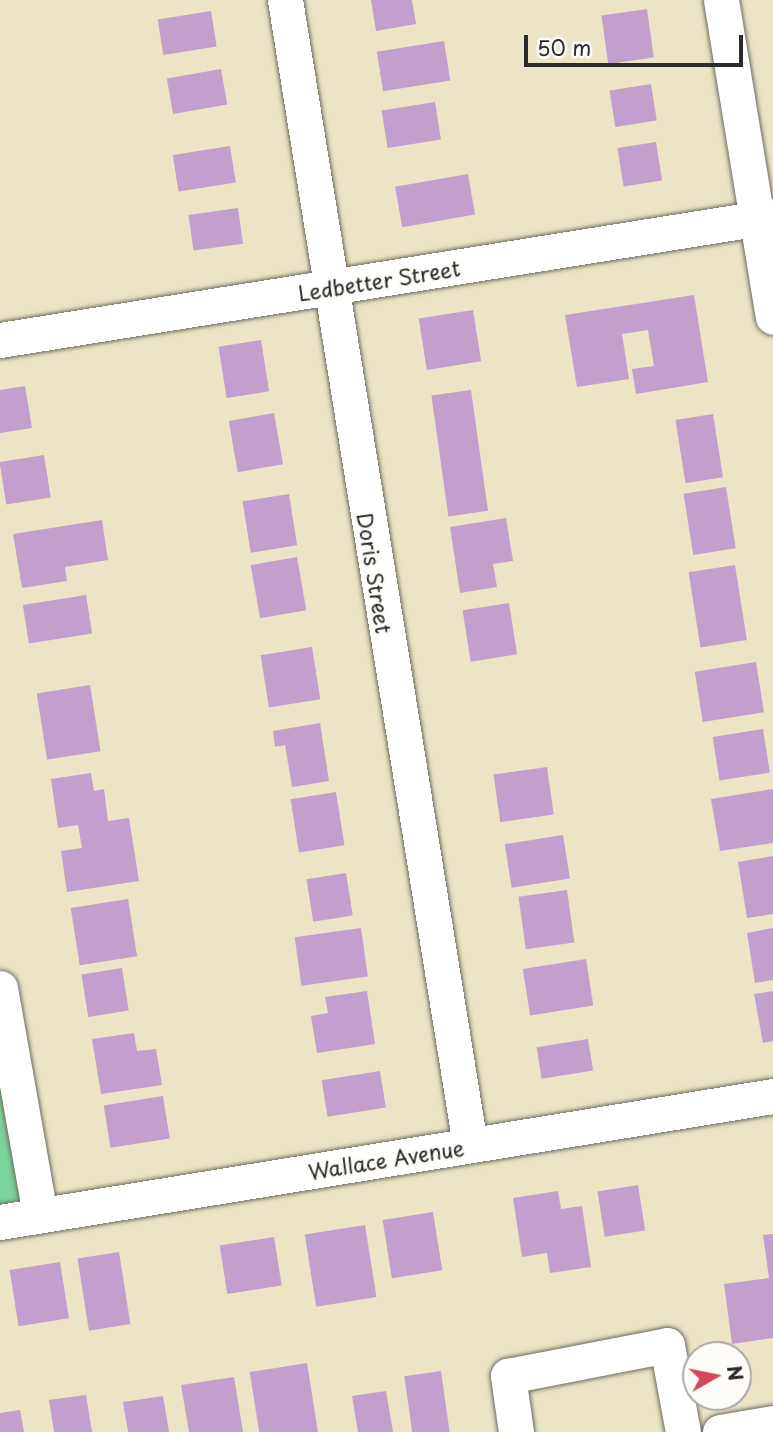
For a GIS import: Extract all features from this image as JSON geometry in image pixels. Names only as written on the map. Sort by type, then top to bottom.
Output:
[{"type":"street","name":"Doris Street","points":[[285,0],[470,1145]]},
{"type":"street","points":[[720,0],[765,218],[773,317]]},
{"type":"street","name":"Ledbetter Street","points":[[0,340],[765,218]]},
{"type":"street","points":[[0,988],[40,1216]]},
{"type":"street","name":"Wallace Avenue","points":[[0,1222],[773,1096]]},
{"type":"street","points":[[516,1432],[508,1376],[667,1345],[683,1432]]},
{"type":"street","points":[[720,1432],[773,1423]]},
{"type":"green space","points":[[0,1057],[24,1200],[0,1204]]},
{"type":"building","points":[[371,0],[412,0],[416,24],[376,31]]},
{"type":"building","points":[[647,9],[654,58],[608,64],[601,15]]},
{"type":"building","points":[[211,11],[217,47],[163,55],[158,19]]},
{"type":"building","points":[[444,41],[450,81],[383,91],[377,52]]},
{"type":"building","points":[[221,69],[227,104],[173,114],[167,79]]},
{"type":"building","points":[[651,84],[657,121],[615,127],[610,91]]},
{"type":"building","points":[[435,102],[441,140],[388,148],[382,110]]},
{"type":"building","points":[[656,142],[662,181],[624,187],[617,148]]},
{"type":"building","points":[[230,146],[236,183],[179,192],[173,155]]},
{"type":"building","points":[[468,174],[475,214],[402,227],[395,187]]},
{"type":"building","points":[[238,208],[243,244],[193,251],[188,215]]},
{"type":"building","points":[[694,295],[708,382],[636,394],[632,369],[654,366],[648,330],[622,334],[629,379],[577,387],[565,315]]},
{"type":"building","points":[[473,310],[481,361],[427,370],[419,319]]},
{"type":"building","points":[[261,340],[269,391],[227,398],[219,347]]},
{"type":"building","points":[[25,386],[32,428],[0,433],[0,390]]},
{"type":"building","points":[[471,390],[488,511],[448,516],[431,396]]},
{"type":"building","points":[[274,413],[283,464],[238,472],[229,421]]},
{"type":"building","points":[[713,414],[723,477],[685,483],[675,420]]},
{"type":"building","points":[[44,455],[51,497],[6,505],[0,462]]},
{"type":"building","points":[[726,487],[736,548],[693,555],[684,494]]},
{"type":"building","points":[[289,494],[297,545],[251,553],[243,501]]},
{"type":"building","points":[[506,518],[513,561],[493,564],[497,587],[460,593],[450,527]]},
{"type":"building","points":[[102,520],[108,560],[65,567],[67,581],[22,588],[13,534]]},
{"type":"building","points":[[297,557],[306,610],[260,618],[251,565]]},
{"type":"building","points":[[735,565],[747,640],[700,647],[689,572]]},
{"type":"building","points":[[86,595],[92,634],[29,644],[23,605]]},
{"type":"building","points":[[509,603],[517,654],[471,662],[463,610]]},
{"type":"building","points":[[312,647],[320,699],[269,707],[261,655]]},
{"type":"building","points":[[756,662],[764,712],[703,722],[695,672]]},
{"type":"building","points":[[90,685],[100,751],[47,760],[37,693]]},
{"type":"building","points":[[320,723],[329,781],[292,787],[285,745],[275,747],[273,731]]},
{"type":"building","points":[[763,729],[770,772],[720,780],[713,737]]},
{"type":"building","points":[[547,767],[554,815],[500,822],[494,775]]},
{"type":"building","points":[[91,773],[94,791],[104,789],[108,821],[129,818],[139,881],[67,892],[61,851],[82,848],[78,825],[58,828],[51,779]]},
{"type":"building","points":[[773,789],[773,843],[720,851],[711,799]]},
{"type":"building","points":[[336,792],[344,845],[299,853],[291,799]]},
{"type":"building","points":[[563,835],[570,878],[512,888],[505,844]]},
{"type":"building","points":[[773,856],[773,914],[747,918],[738,862]]},
{"type":"building","points":[[346,873],[353,915],[313,922],[306,879]]},
{"type":"building","points":[[567,890],[574,942],[526,949],[518,897]]},
{"type":"building","points":[[128,899],[137,956],[80,965],[71,908]]},
{"type":"building","points":[[361,928],[368,977],[301,986],[295,937]]},
{"type":"building","points":[[773,928],[773,980],[755,983],[747,933]]},
{"type":"building","points":[[586,959],[593,1005],[530,1015],[523,969]]},
{"type":"building","points":[[122,968],[129,1010],[88,1017],[82,974]]},
{"type":"building","points":[[367,991],[375,1044],[317,1053],[311,1016],[328,1013],[325,997]]},
{"type":"building","points":[[773,991],[773,1041],[763,1043],[754,994]]},
{"type":"building","points":[[134,1033],[137,1051],[156,1049],[162,1085],[101,1094],[92,1039]]},
{"type":"building","points":[[588,1039],[593,1071],[542,1079],[537,1047]]},
{"type":"building","points":[[380,1071],[386,1108],[328,1117],[322,1080]]},
{"type":"building","points":[[163,1096],[170,1138],[110,1148],[104,1105]]},
{"type":"building","points":[[638,1185],[645,1230],[605,1237],[598,1191]]},
{"type":"building","points":[[558,1191],[561,1209],[582,1206],[591,1267],[550,1273],[547,1253],[522,1257],[513,1198]]},
{"type":"building","points":[[433,1212],[442,1270],[392,1278],[383,1220]]},
{"type":"building","points":[[365,1225],[376,1297],[316,1307],[305,1235]]},
{"type":"building","points":[[773,1234],[773,1338],[732,1341],[724,1284],[769,1278],[763,1235]]},
{"type":"building","points":[[274,1237],[282,1285],[227,1294],[220,1246]]},
{"type":"building","points":[[119,1252],[130,1324],[89,1331],[78,1259]]},
{"type":"building","points":[[60,1262],[69,1318],[19,1326],[10,1270]]},
{"type":"building","points":[[307,1363],[318,1432],[259,1432],[250,1372]]},
{"type":"building","points":[[441,1371],[450,1432],[412,1432],[404,1376]]},
{"type":"building","points":[[234,1377],[243,1432],[189,1432],[181,1385]]},
{"type":"building","points":[[386,1391],[393,1432],[358,1432],[352,1396]]},
{"type":"building","points":[[86,1395],[92,1432],[54,1432],[49,1400]]},
{"type":"building","points":[[163,1396],[169,1432],[128,1432],[123,1402]]},
{"type":"building","points":[[20,1410],[24,1432],[0,1432],[0,1413]]}]
